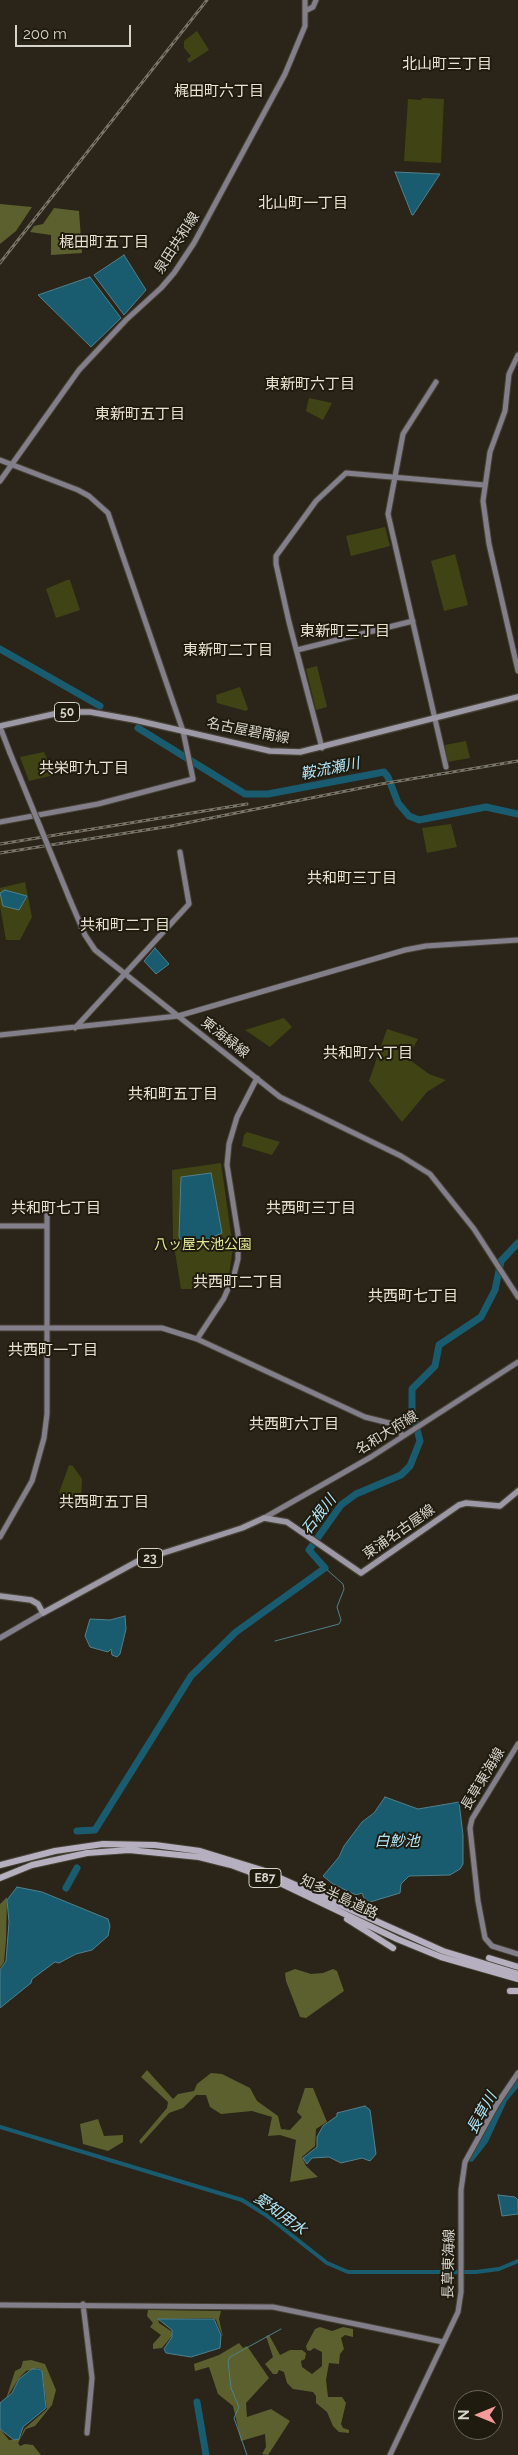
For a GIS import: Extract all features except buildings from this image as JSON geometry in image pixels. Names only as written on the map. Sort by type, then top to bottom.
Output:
[{"type":"highway","name":"知多半島道路","points":[[0,1865],[68,1848],[129,1843],[179,1847],[200,1851],[247,1864],[284,1879],[420,1942],[462,1958],[518,1974]]},
{"type":"highway","name":"知多半島道路","points":[[0,1878],[32,1865],[70,1855],[104,1851],[154,1851],[199,1857],[230,1865],[304,1894],[418,1948],[461,1964],[518,1979]]},
{"type":"highway","points":[[284,1879],[331,1894],[371,1912]]},
{"type":"highway","points":[[304,1894],[318,1906],[371,1932],[393,1948]]},
{"type":"highway","points":[[489,1958],[518,1966]]},
{"type":"highway","points":[[510,1991],[518,1991]]},
{"type":"main road","name":"名古屋碧南線","points":[[0,727],[48,714],[75,711],[103,713],[281,753],[322,748],[518,697]]},
{"type":"main road","name":"東浦名古屋線","points":[[264,1518],[282,1520],[361,1573],[459,1505],[466,1503],[500,1506],[518,1491]]},
{"type":"main road","name":"23","points":[[43,1613],[138,1561],[242,1528],[264,1518]]},
{"type":"main road","points":[[0,1596],[31,1600],[38,1604],[43,1613]]},
{"type":"street","name":"泉田共和線","points":[[0,481],[79,370],[161,288],[186,256],[286,74],[305,26],[305,0]]},
{"type":"street","points":[[306,10],[313,7],[316,0]]},
{"type":"street","points":[[518,355],[509,374],[505,411],[490,452],[484,485],[483,512],[518,671]]},
{"type":"street","points":[[436,382],[403,434],[388,514],[446,767]]},
{"type":"street","points":[[0,460],[78,490],[89,496],[108,513],[183,731],[193,779],[98,804],[0,822]]},
{"type":"street","points":[[322,748],[276,564],[276,556],[316,501],[346,473],[484,485]]},
{"type":"street","points":[[297,650],[413,621]]},
{"type":"street","name":"東海緑線","points":[[0,727],[70,900],[90,944],[280,1096],[305,1111],[401,1156],[430,1174],[474,1229],[518,1297]]},
{"type":"street","points":[[75,1028],[189,904],[180,852]]},
{"type":"street","points":[[0,1035],[178,1016],[405,950],[426,946],[518,940]]},
{"type":"street","points":[[197,1339],[224,1298],[238,1259],[238,1234],[227,1165],[228,1144],[237,1117],[257,1078]]},
{"type":"street","points":[[0,1537],[32,1481],[44,1438],[47,1414],[47,1204]]},
{"type":"street","points":[[0,1226],[47,1226]]},
{"type":"street","points":[[0,1328],[162,1328],[197,1339],[365,1417],[393,1424],[403,1436]]},
{"type":"street","name":"名和大府線","points":[[264,1518],[403,1436],[518,1362]]},
{"type":"street","points":[[0,1638],[43,1613]]},
{"type":"street","name":"長草東海線","points":[[518,1744],[472,1819],[470,1828],[478,1901],[485,1938],[492,1946],[518,1954]]},
{"type":"street","name":"長草東海線","points":[[390,2455],[458,2312],[461,2292],[461,2190],[465,2162],[497,2104],[518,2073]]},
{"type":"street","points":[[83,2304],[92,2378],[87,2433]]},
{"type":"street","points":[[0,2305],[273,2306],[443,2342]]},
{"type":"green space","points":[[197,31],[209,50],[189,63],[187,59],[191,56],[184,48],[184,41]]},
{"type":"green space","points":[[422,98],[444,99],[441,163],[404,161],[408,99],[421,100]]},
{"type":"green space","points":[[0,204],[32,207],[16,231],[0,244]]},
{"type":"green space","points":[[54,208],[79,211],[82,253],[51,255],[51,235],[30,232],[34,226],[43,224]]},
{"type":"green space","points":[[309,398],[332,403],[323,420],[306,411]]},
{"type":"green space","points":[[385,527],[390,546],[351,556],[346,536]]},
{"type":"green space","points":[[455,554],[468,605],[444,611],[431,561]]},
{"type":"green space","points":[[70,580],[80,610],[56,618],[46,589]]},
{"type":"green space","points":[[317,666],[327,707],[316,710],[306,669]]},
{"type":"green space","points":[[240,687],[248,709],[246,711],[217,703],[216,695]]},
{"type":"green space","points":[[466,741],[470,758],[447,762],[445,745]]},
{"type":"green space","points":[[44,752],[54,775],[29,781],[20,757]]},
{"type":"green space","points":[[451,824],[457,847],[427,853],[422,828]]},
{"type":"green space","points":[[25,882],[32,917],[20,940],[6,940],[0,906],[0,888]]},
{"type":"green space","points":[[284,1018],[292,1027],[270,1047],[245,1030]]},
{"type":"green space","points":[[387,1029],[418,1039],[407,1058],[429,1074],[446,1080],[427,1092],[402,1122],[369,1081]]},
{"type":"green space","points":[[247,1132],[280,1142],[272,1155],[242,1146],[244,1135]]},
{"type":"green space","name":"八ッ屋大池公園","points":[[221,1163],[233,1248],[229,1275],[197,1289],[181,1289],[173,1240],[172,1170]]},
{"type":"green space","points":[[69,1465],[73,1466],[82,1479],[81,1501],[59,1493]]},
{"type":"green space","points":[[7,1897],[4,1962],[0,1968],[0,1904]]},
{"type":"green space","points":[[295,1969],[311,1974],[323,1973],[333,1969],[337,1971],[344,1991],[306,2018],[300,2017],[286,1981],[285,1973]]},
{"type":"green space","points":[[147,2070],[173,2099],[178,2094],[194,2091],[197,2084],[211,2073],[222,2074],[250,2088],[257,2101],[278,2116],[281,2129],[290,2130],[302,2117],[297,2112],[305,2088],[313,2088],[327,2122],[316,2129],[315,2146],[302,2157],[306,2166],[318,2177],[290,2182],[296,2140],[280,2135],[268,2136],[272,2117],[252,2111],[221,2114],[210,2107],[206,2095],[196,2095],[183,2108],[169,2113],[141,2144],[139,2141],[167,2108],[168,2102],[141,2077]]},
{"type":"green space","points":[[98,2119],[104,2136],[123,2135],[123,2142],[108,2151],[83,2144],[80,2124]]},
{"type":"green space","points":[[148,2310],[221,2311],[219,2319],[223,2337],[216,2320],[213,2318],[158,2319],[159,2323],[171,2331],[172,2336],[162,2348],[153,2349],[153,2344],[161,2335],[150,2327],[153,2323],[147,2316]]},
{"type":"green space","points":[[320,2327],[332,2331],[343,2327],[353,2329],[353,2337],[345,2335],[341,2338],[344,2349],[340,2354],[339,2364],[329,2363],[326,2380],[328,2397],[342,2397],[346,2403],[341,2424],[343,2428],[349,2430],[349,2433],[339,2432],[333,2426],[327,2412],[316,2403],[316,2396],[313,2392],[293,2389],[287,2383],[284,2372],[279,2370],[277,2374],[273,2374],[265,2364],[273,2357],[266,2336],[269,2335],[280,2355],[290,2350],[302,2350],[306,2353],[305,2359],[301,2361],[302,2367],[312,2374],[322,2366],[322,2352],[314,2348],[310,2351],[307,2350],[306,2346],[315,2329]]},
{"type":"green space","points":[[239,2343],[243,2348],[247,2346],[269,2378],[246,2403],[247,2417],[271,2409],[290,2421],[268,2455],[262,2454],[266,2447],[265,2434],[241,2441],[233,2406],[218,2394],[209,2367],[195,2371],[194,2364],[219,2355]]},
{"type":"green space","points":[[31,2360],[45,2364],[56,2390],[52,2405],[35,2426],[26,2429],[18,2443],[20,2446],[25,2444],[33,2445],[41,2455],[0,2455],[0,2429],[9,2440],[20,2439],[24,2429],[47,2409],[42,2370],[38,2368],[26,2371],[19,2378],[6,2399],[15,2371],[21,2368],[23,2361]]},
{"type":"water","points":[[395,172],[440,174],[413,215],[412,215]]},
{"type":"water","points":[[124,255],[146,290],[124,315],[94,275]]},
{"type":"water","points":[[90,277],[121,318],[91,347],[38,295]]},
{"type":"water","points":[[5,890],[27,896],[19,910],[3,906],[0,893]]},
{"type":"water","points":[[155,948],[169,964],[156,974],[144,961]]},
{"type":"water","points":[[211,1173],[222,1233],[192,1246],[181,1242],[179,1236],[181,1177]]},
{"type":"water","points":[[125,1616],[126,1629],[120,1654],[117,1657],[112,1655],[111,1649],[108,1652],[90,1647],[85,1636],[90,1619],[110,1620]]},
{"type":"water","name":"白魦池","points":[[385,1797],[418,1809],[459,1802],[463,1835],[463,1864],[460,1869],[450,1875],[409,1876],[401,1884],[400,1893],[370,1902],[364,1898],[362,1893],[356,1895],[333,1884],[323,1876],[339,1857],[344,1846],[362,1822],[374,1813]]},
{"type":"water","points":[[17,1887],[42,1892],[108,1919],[110,1926],[108,1936],[92,1950],[76,1954],[59,1963],[55,1962],[32,1979],[31,1983],[0,2008],[0,1970],[6,1961],[9,1922],[7,1900]]},
{"type":"water","points":[[365,2106],[370,2110],[376,2154],[370,2161],[362,2158],[341,2163],[329,2157],[312,2158],[307,2164],[303,2158],[317,2147],[317,2137],[323,2126],[337,2116],[337,2113]]},
{"type":"water","points":[[498,2195],[515,2197],[518,2200],[518,2214],[502,2216]]},
{"type":"water","points":[[158,2319],[214,2319],[221,2335],[220,2348],[191,2357],[166,2353],[164,2349],[172,2337],[172,2330]]},
{"type":"water","points":[[32,2369],[42,2371],[46,2408],[23,2427],[19,2439],[14,2440],[0,2429],[0,2403],[12,2393],[19,2379]]},
{"type":"waterway","name":"鞍流瀬川","points":[[0,649],[100,706]]},
{"type":"waterway","name":"鞍流瀬川","points":[[138,728],[245,794],[268,794],[384,772],[388,777],[398,803],[409,816],[419,820],[486,807],[518,814]]},
{"type":"waterway","name":"石根川","points":[[77,1831],[95,1830],[191,1676],[236,1632],[325,1568],[309,1550],[341,1505],[356,1494],[401,1475],[410,1466],[420,1441],[412,1409],[412,1389],[435,1366],[439,1345],[481,1317],[495,1290],[501,1261],[518,1243]]},
{"type":"waterway","points":[[275,1641],[339,1624],[341,1620],[337,1607],[344,1589],[343,1584],[325,1568]]},
{"type":"waterway","name":"石根川","points":[[66,1888],[77,1868]]},
{"type":"waterway","name":"長草川","points":[[471,2158],[485,2140],[504,2099],[518,2082]]},
{"type":"waterway","name":"愛知用水","points":[[0,2127],[242,2200],[266,2215],[327,2263],[348,2272],[476,2272],[499,2269],[518,2261]]},
{"type":"waterway","points":[[247,2455],[234,2418],[239,2407],[231,2388],[228,2361],[230,2357],[281,2329]]},
{"type":"waterway","points":[[197,2402],[206,2455]]},
{"type":"railway","points":[[0,263],[207,0]]},
{"type":"railway","points":[[0,853],[171,826],[381,784],[518,761]]},
{"type":"railway","points":[[0,844],[247,804]]},
{"type":"district","name":"北山町三丁目","points":[[447,64]]},
{"type":"district","name":"梶田町六丁目","points":[[219,91]]},
{"type":"district","name":"北山町一丁目","points":[[303,203]]},
{"type":"district","name":"梶田町五丁目","points":[[104,242]]},
{"type":"district","name":"東新町六丁目","points":[[310,384]]},
{"type":"district","name":"東新町五丁目","points":[[140,414]]},
{"type":"district","name":"東新町三丁目","points":[[345,631]]},
{"type":"district","name":"東新町二丁目","points":[[228,650]]},
{"type":"district","name":"共栄町九丁目","points":[[84,768]]},
{"type":"district","name":"共和町三丁目","points":[[352,878]]},
{"type":"district","name":"共和町二丁目","points":[[125,925]]},
{"type":"district","name":"共和町六丁目","points":[[368,1053]]},
{"type":"district","name":"共和町五丁目","points":[[173,1094]]},
{"type":"district","name":"共和町七丁目","points":[[56,1208]]},
{"type":"district","name":"共西町三丁目","points":[[311,1208]]},
{"type":"district","name":"共西町二丁目","points":[[238,1282]]},
{"type":"district","name":"共西町七丁目","points":[[413,1296]]},
{"type":"district","name":"共西町一丁目","points":[[53,1350]]},
{"type":"district","name":"共西町六丁目","points":[[294,1424]]},
{"type":"district","name":"共西町五丁目","points":[[104,1502]]}]
